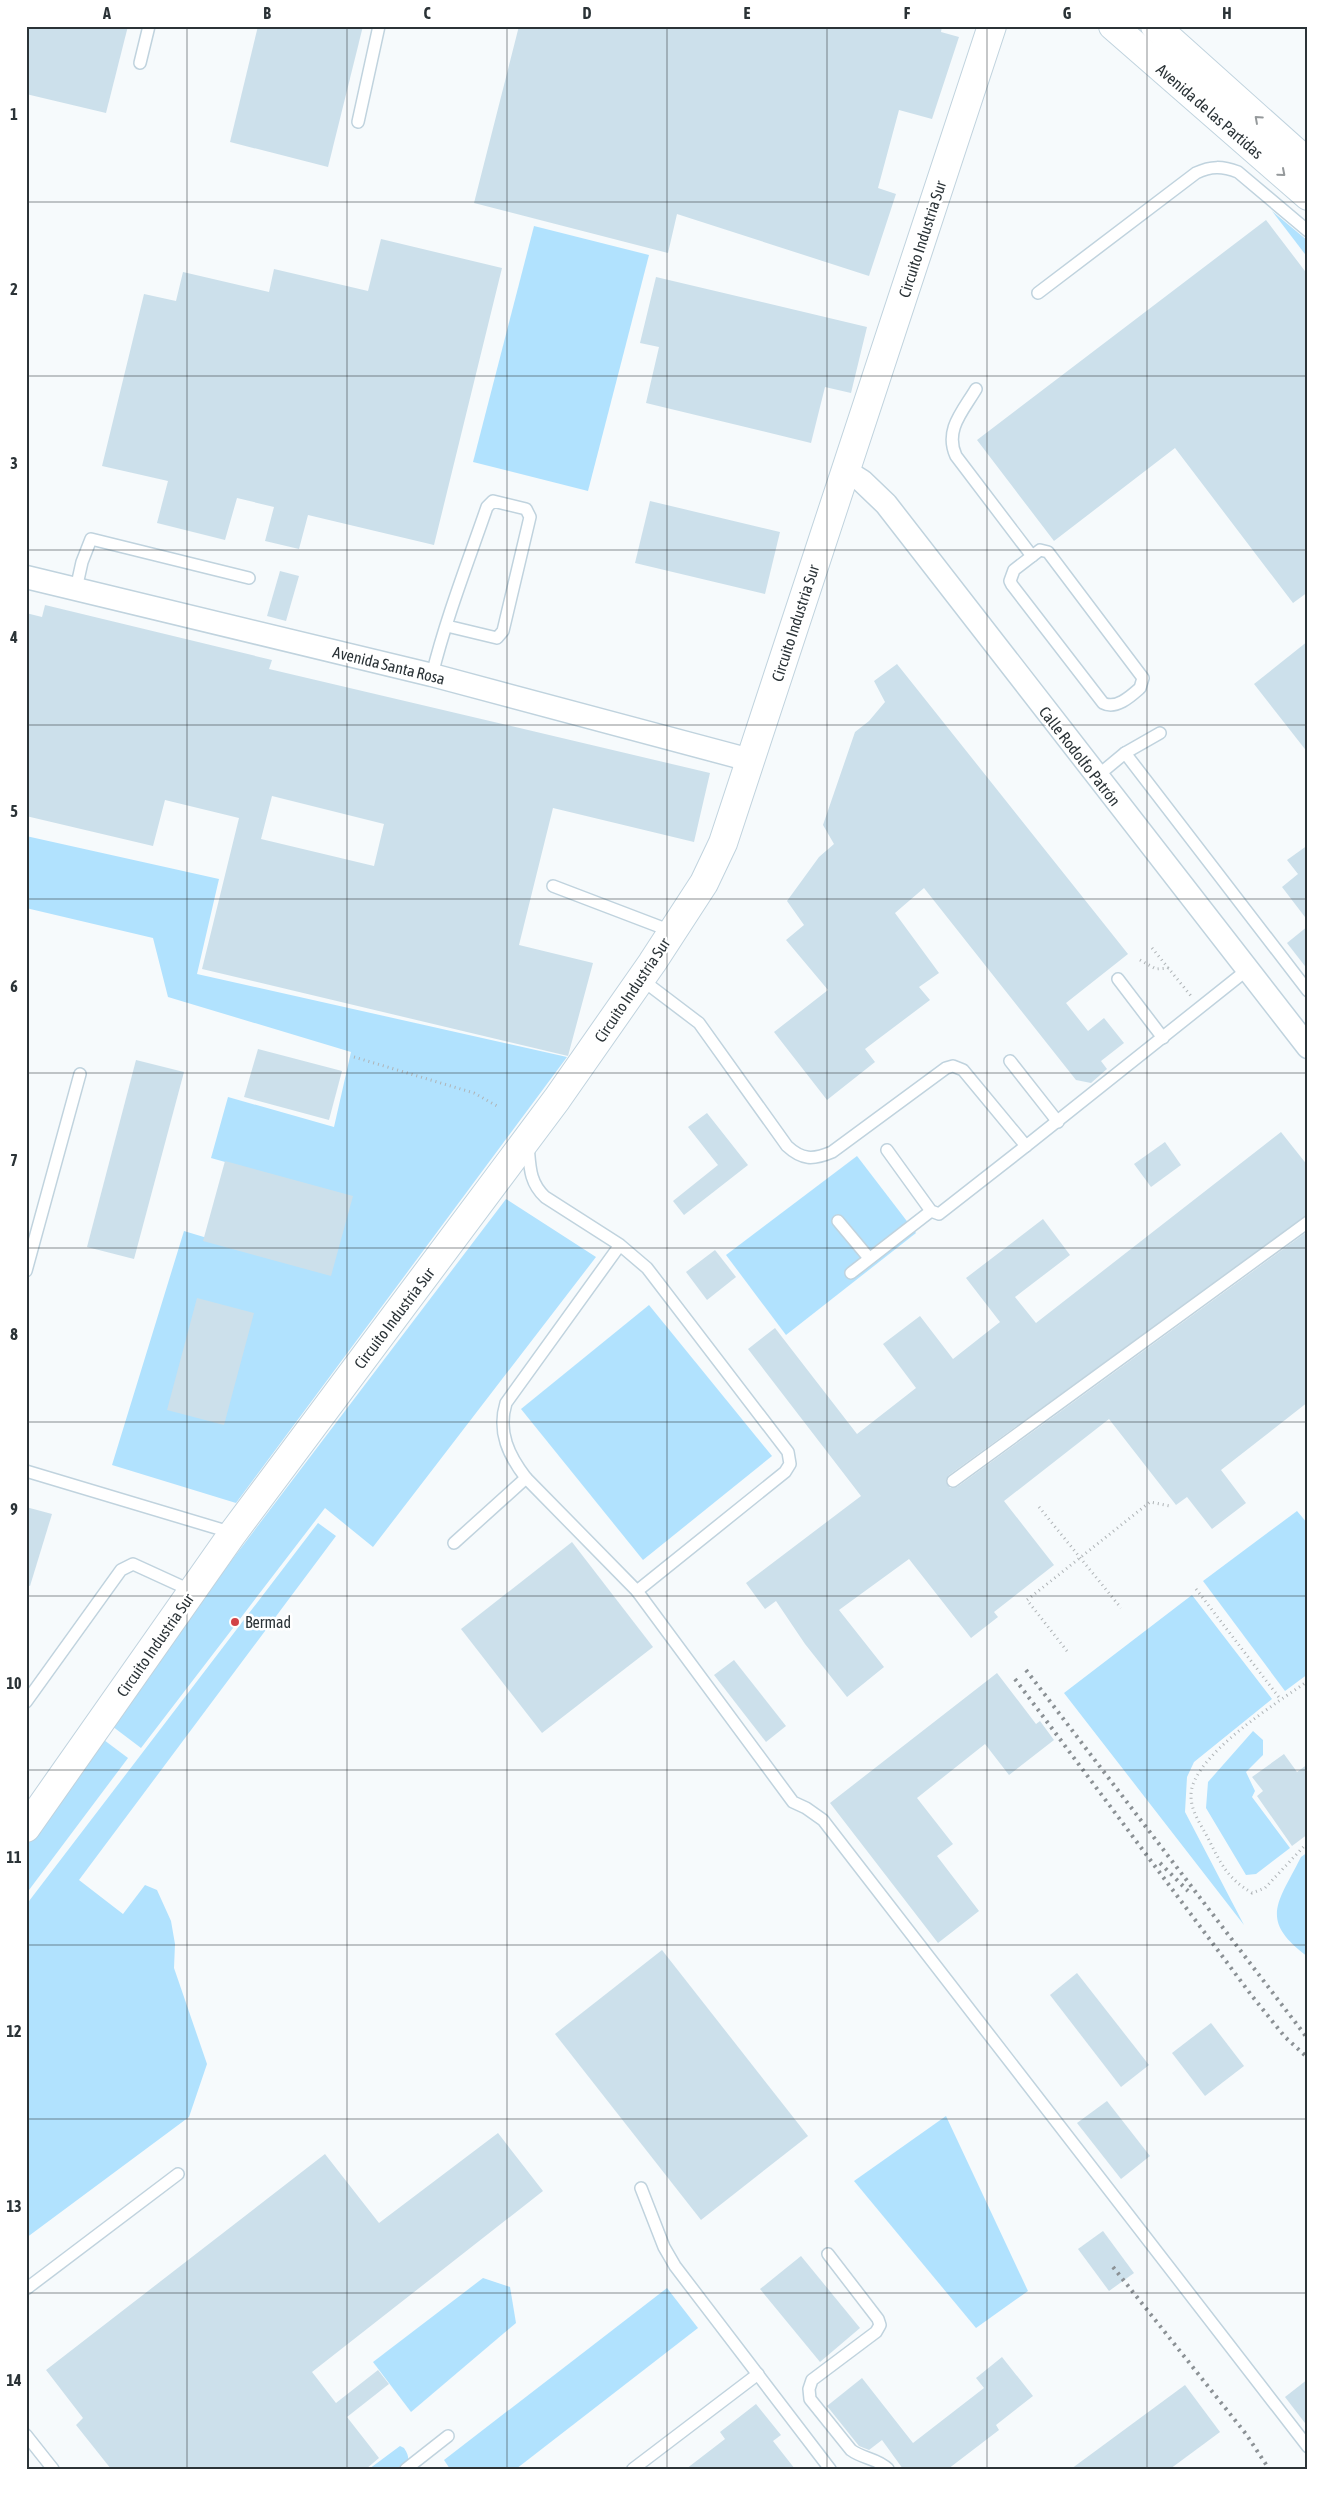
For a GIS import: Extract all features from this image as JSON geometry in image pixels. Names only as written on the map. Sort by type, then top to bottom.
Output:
[{"type":"main road","name":"Circuito Industria Sur","points":[[26,1828],[233,1533],[528,1138],[641,978],[704,883],[723,843],[992,26]]},
{"type":"main road","name":"Avenida de las Partidas","points":[[1113,26],[1308,196]]},
{"type":"main road","name":"Avenida de las Partidas","points":[[1155,26],[1308,163]]},
{"type":"street","name":"Calle Rodolfo Patrón","points":[[846,471],[862,481],[886,504],[1096,777],[1308,1047]]},
{"type":"street","name":"Avenida Santa Rosa","points":[[26,577],[432,675],[750,760]]},
{"type":"lane","points":[[140,63],[149,26]]},
{"type":"lane","points":[[358,122],[379,26]]},
{"type":"lane","points":[[1038,293],[1196,173],[1210,167],[1226,168],[1238,172],[1308,231]]},
{"type":"lane","points":[[976,389],[952,430],[951,445],[956,456],[1032,556]]},
{"type":"lane","points":[[432,675],[447,626],[487,507],[494,501],[526,509],[530,517],[503,631],[497,638],[447,626]]},
{"type":"lane","points":[[76,589],[82,562],[91,539],[249,578]]},
{"type":"lane","points":[[1040,550],[1048,552],[1140,672],[1143,682],[1132,695],[1112,705],[1103,702],[1012,586],[1010,581],[1014,570],[1032,556],[1040,550]]},
{"type":"lane","points":[[1096,777],[1125,753],[1160,732]]},
{"type":"lane","points":[[1125,753],[1308,991]]},
{"type":"lane","points":[[553,886],[671,931]]},
{"type":"lane","points":[[887,1150],[931,1211],[939,1214],[942,1213],[1247,970]]},
{"type":"lane","points":[[641,978],[699,1023],[787,1146],[796,1154],[807,1158],[818,1158],[832,1152],[946,1068],[953,1066],[963,1070],[1026,1146]]},
{"type":"lane","points":[[1118,979],[1163,1038]]},
{"type":"lane","points":[[1010,1061],[1058,1122]]},
{"type":"lane","points":[[26,1272],[80,1074]]},
{"type":"lane","points":[[528,1138],[530,1176],[535,1188],[545,1197],[620,1245],[647,1268],[788,1452],[790,1464],[785,1472],[637,1591]]},
{"type":"lane","points":[[851,1272],[931,1211]]},
{"type":"lane","points":[[838,1221],[869,1258]]},
{"type":"lane","points":[[953,1481],[1308,1222]]},
{"type":"lane","points":[[620,1245],[506,1403],[502,1423],[510,1458],[526,1478],[637,1591],[793,1802],[806,1808],[823,1820],[1308,2448]]},
{"type":"lane","points":[[26,1471],[233,1533]]},
{"type":"lane","points":[[454,1544],[526,1478]]},
{"type":"lane","points":[[26,1702],[121,1570],[128,1565],[133,1564],[192,1591]]},
{"type":"lane","points":[[26,2288],[178,2174]]},
{"type":"lane","points":[[641,2188],[664,2247],[675,2266],[830,2469]]},
{"type":"lane","points":[[828,2254],[878,2319],[880,2325],[876,2332],[812,2380],[808,2389],[810,2399],[851,2450],[860,2456],[880,2461],[888,2469]]},
{"type":"lane","points":[[633,2469],[758,2374]]},
{"type":"lane","points":[[26,2435],[53,2469]]},
{"type":"lane","points":[[406,2469],[448,2436]]},
{"type":"path","points":[[1152,948],[1200,1008]]},
{"type":"path","points":[[1140,960],[1156,968],[1169,968]]},
{"type":"path","points":[[354,1057],[474,1093],[497,1106]]},
{"type":"path","points":[[1067,1651],[1027,1600],[1150,1502],[1170,1506]]},
{"type":"path","points":[[1039,1507],[1120,1608]]},
{"type":"path","points":[[1196,1589],[1281,1700]]},
{"type":"path","points":[[1308,1681],[1235,1734],[1199,1770],[1191,1795],[1195,1814],[1225,1872],[1235,1883],[1252,1893],[1264,1888],[1308,1842]]},
{"type":"shaded area","points":[[1272,211],[1308,241],[1308,258]]},
{"type":"shaded area","points":[[534,226],[649,255],[588,491],[473,462]]},
{"type":"shaded area","points":[[26,836],[219,879],[197,974],[567,1057],[236,1503],[112,1465],[184,1231],[327,1274],[351,1198],[211,1158],[228,1097],[334,1127],[351,1052],[168,997],[153,938],[26,908]]},
{"type":"shaded area","points":[[857,1156],[916,1233],[786,1335],[726,1255]]},
{"type":"shaded area","points":[[506,1199],[596,1257],[373,1547],[325,1508],[141,1748],[108,1723]]},
{"type":"shaded area","points":[[649,1305],[772,1456],[643,1560],[521,1409]]},
{"type":"shaded area","points":[[1297,1511],[1308,1524],[1308,1674],[1285,1691],[1203,1581]]},
{"type":"shaded area","points":[[318,1523],[336,1536],[79,1880],[123,1914],[145,1885],[157,1890],[171,1921],[175,1944],[174,1968],[207,2064],[189,2117],[26,2238],[26,1905]]},
{"type":"shaded area","points":[[1192,1595],[1272,1699],[1194,1762],[1187,1777],[1185,1812],[1244,1925],[1064,1693]]},
{"type":"shaded area","points":[[1253,1731],[1263,1740],[1263,1755],[1246,1772],[1255,1791],[1252,1797],[1290,1848],[1256,1874],[1246,1875],[1206,1808],[1208,1782]]},
{"type":"shaded area","points":[[104,1740],[128,1758],[26,1894],[26,1843]]},
{"type":"shaded area","points":[[1308,1852],[1308,1957],[1292,1944],[1283,1932],[1278,1921],[1277,1910],[1285,1887],[1301,1857]]},
{"type":"shaded area","points":[[946,2116],[1028,2291],[976,2328],[854,2181]]},
{"type":"shaded area","points":[[483,2278],[510,2287],[516,2323],[411,2412],[373,2362]]},
{"type":"shaded area","points":[[667,2288],[698,2328],[516,2469],[450,2469],[444,2460]]},
{"type":"shaded area","points":[[400,2446],[404,2448],[408,2456],[404,2465],[390,2469],[369,2469]]},
{"type":"building","points":[[26,26],[128,26],[106,113],[26,94]]},
{"type":"building","points":[[258,26],[363,26],[328,167],[230,142]]},
{"type":"building","points":[[519,26],[942,26],[941,32],[959,37],[932,119],[899,110],[878,188],[896,194],[869,276],[677,214],[668,253],[474,203]]},
{"type":"building","points":[[1266,220],[1308,275],[1308,592],[1293,603],[1175,448],[1054,541],[977,440]]},
{"type":"building","points":[[381,239],[502,268],[434,545],[308,515],[299,549],[265,541],[274,507],[237,498],[225,540],[157,523],[168,481],[102,466],[144,294],[176,301],[183,272],[269,292],[274,269],[368,291]]},
{"type":"building","points":[[656,277],[867,327],[851,393],[825,387],[811,443],[646,403],[659,347],[640,343]]},
{"type":"building","points":[[650,501],[780,532],[765,594],[635,563]]},
{"type":"building","points":[[280,571],[299,576],[286,621],[267,616]]},
{"type":"building","points":[[45,605],[272,660],[269,669],[710,773],[694,842],[553,808],[519,945],[593,963],[568,1056],[202,969],[239,818],[165,800],[153,846],[26,816],[26,613],[42,617]],"holes":[[[272,796],[384,824],[374,866],[261,839]]]},
{"type":"building","points":[[1308,641],[1308,753],[1254,684]]},
{"type":"building","points":[[897,664],[1128,954],[1066,1003],[1088,1031],[1104,1018],[1124,1043],[1101,1061],[1107,1069],[1091,1083],[1076,1080],[924,888],[895,913],[939,973],[919,987],[930,1000],[865,1049],[875,1062],[827,1100],[774,1032],[828,990],[786,940],[804,925],[787,901],[819,857],[834,844],[823,825],[855,732],[869,721],[885,702],[874,681]]},
{"type":"building","points":[[1308,845],[1308,921],[1282,887],[1298,874],[1287,860]]},
{"type":"building","points":[[1308,926],[1308,970],[1287,943]]},
{"type":"building","points":[[258,1049],[342,1071],[329,1120],[244,1097]]},
{"type":"building","points":[[136,1060],[184,1072],[134,1259],[87,1247]]},
{"type":"building","points":[[707,1113],[748,1165],[684,1215],[673,1201],[718,1165],[688,1127]]},
{"type":"building","points":[[1281,1132],[1308,1166],[1308,1215],[949,1475],[946,1481],[950,1488],[957,1487],[1308,1231],[1308,1402],[1221,1470],[1246,1503],[1212,1529],[1187,1497],[1176,1505],[1109,1419],[1004,1501],[1054,1565],[994,1612],[998,1617],[971,1638],[909,1559],[839,1610],[884,1667],[847,1697],[805,1644],[776,1601],[765,1609],[746,1583],[861,1496],[748,1349],[775,1328],[857,1434],[916,1388],[883,1344],[920,1316],[953,1359],[1000,1322],[966,1278],[1043,1219],[1070,1255],[1015,1297],[1036,1323]]},
{"type":"building","points":[[1165,1142],[1181,1165],[1151,1187],[1134,1164]]},
{"type":"building","points":[[225,1161],[353,1196],[331,1276],[203,1241]]},
{"type":"building","points":[[715,1250],[736,1277],[707,1300],[686,1272]]},
{"type":"building","points":[[197,1298],[254,1313],[224,1425],[167,1410]]},
{"type":"building","points":[[26,1507],[52,1514],[30,1586],[26,1585]]},
{"type":"building","points":[[572,1542],[653,1647],[542,1733],[461,1629]]},
{"type":"building","points":[[734,1660],[786,1726],[766,1742],[714,1675]]},
{"type":"building","points":[[997,1673],[1036,1724],[1040,1721],[1054,1740],[1009,1775],[985,1744],[917,1798],[953,1844],[937,1856],[979,1911],[938,1943],[830,1803]]},
{"type":"building","points":[[1284,1754],[1297,1772],[1308,1764],[1308,1834],[1292,1846],[1257,1796],[1263,1791],[1252,1777]]},
{"type":"building","points":[[662,1950],[808,2136],[701,2220],[555,2034]]},
{"type":"building","points":[[1077,1973],[1149,2065],[1121,2087],[1050,1995]]},
{"type":"building","points":[[1211,2023],[1244,2066],[1205,2096],[1172,2053]]},
{"type":"building","points":[[1107,2101],[1150,2156],[1121,2179],[1077,2123]]},
{"type":"building","points":[[498,2133],[543,2191],[312,2372],[336,2403],[378,2370],[389,2384],[347,2417],[379,2458],[366,2469],[111,2469],[76,2425],[83,2418],[46,2370],[325,2154],[379,2223]]},
{"type":"building","points":[[1103,2231],[1134,2273],[1109,2291],[1078,2249]]},
{"type":"building","points":[[801,2256],[860,2328],[820,2362],[760,2289]]},
{"type":"building","points":[[1002,2357],[1033,2396],[996,2425],[999,2430],[948,2469],[903,2469],[882,2440],[869,2450],[859,2446],[827,2406],[862,2378],[913,2443],[984,2388],[976,2378]]},
{"type":"building","points":[[1308,2379],[1308,2427],[1285,2397]]},
{"type":"building","points":[[1185,2385],[1220,2432],[1170,2469],[1071,2469]]},
{"type":"building","points":[[756,2404],[781,2435],[773,2441],[795,2469],[686,2469],[725,2439],[720,2432]]},
{"type":"railway","points":[[1026,1670],[1308,2039]]},
{"type":"railway","points":[[1015,1679],[1252,1996],[1285,2037],[1308,2058]]},
{"type":"railway","points":[[1160,1863],[1188,1891]]},
{"type":"railway","points":[[1113,2267],[1246,2434],[1269,2469]]},
{"type":"place","name":"Bermad","points":[[235,1622]]}]
